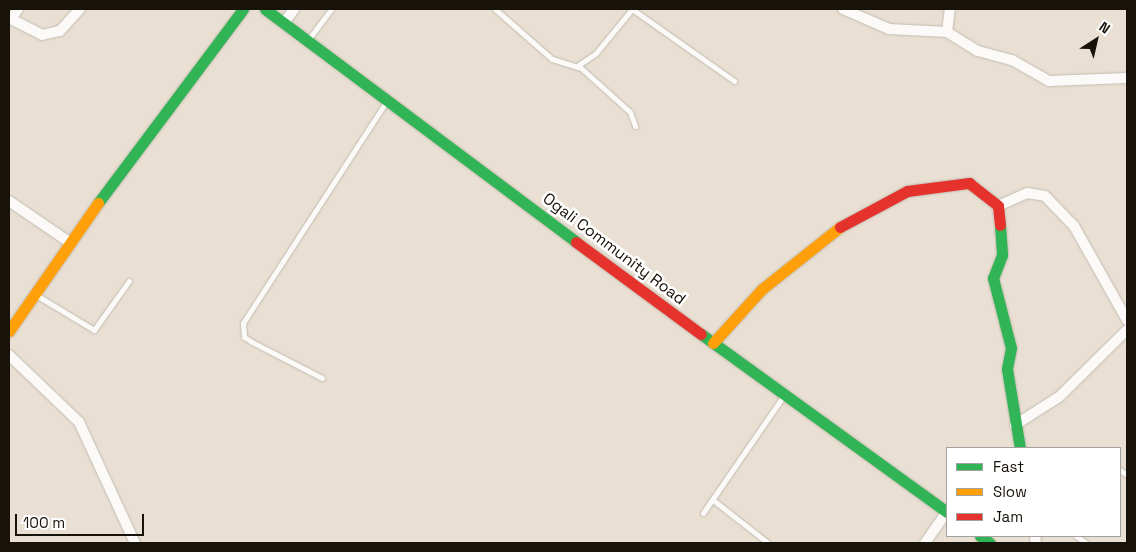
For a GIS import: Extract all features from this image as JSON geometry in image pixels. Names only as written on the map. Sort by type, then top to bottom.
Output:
[{"type":"street","points":[[18,9],[10,19],[34,34],[60,31],[80,9]]},
{"type":"street","points":[[9,331],[69,242],[243,9]]},
{"type":"street","name":"Ogali Community Road","points":[[265,9],[713,343],[946,511]]},
{"type":"street","points":[[284,22],[294,9]]},
{"type":"street","points":[[843,9],[890,29],[947,32],[978,51],[1012,60],[1049,81],[1127,78]]},
{"type":"street","points":[[947,32],[950,9]]},
{"type":"street","points":[[713,343],[762,289],[806,250],[892,198],[918,188],[969,183],[998,206],[1002,255],[993,278],[1011,348],[1007,370],[1020,447]]},
{"type":"street","points":[[998,206],[1026,193],[1045,196],[1074,226],[1127,320]]},
{"type":"street","points":[[9,201],[69,242]]},
{"type":"street","points":[[1016,425],[1059,396],[1127,330]]},
{"type":"street","points":[[9,355],[79,422],[135,543]]},
{"type":"street","points":[[925,543],[946,513]]},
{"type":"lane","points":[[308,40],[331,9]]},
{"type":"lane","points":[[495,9],[552,59],[577,66],[626,108],[635,126]]},
{"type":"lane","points":[[577,66],[596,53],[632,9],[734,81]]},
{"type":"lane","points":[[322,378],[244,337],[243,323],[387,100]]},
{"type":"lane","points":[[34,293],[94,330],[129,281]]},
{"type":"lane","points":[[703,513],[784,395]]},
{"type":"lane","points":[[712,500],[768,543]]},
{"type":"traffic: fast","points":[[98,203],[243,9]]},
{"type":"traffic: fast","points":[[265,9],[576,242]]},
{"type":"traffic: fast","points":[[1000,225],[1002,255],[993,278],[1011,348],[1007,369],[1020,447]]},
{"type":"traffic: fast","points":[[701,334],[946,511]]},
{"type":"traffic: fast","points":[[981,537],[990,543]]},
{"type":"traffic: slow","points":[[9,331],[98,203]]},
{"type":"traffic: slow","points":[[713,343],[762,289],[840,227]]},
{"type":"traffic: jam","points":[[840,227],[907,191],[969,183],[998,206],[1000,225]]},
{"type":"traffic: jam","points":[[576,242],[701,334]]}]
